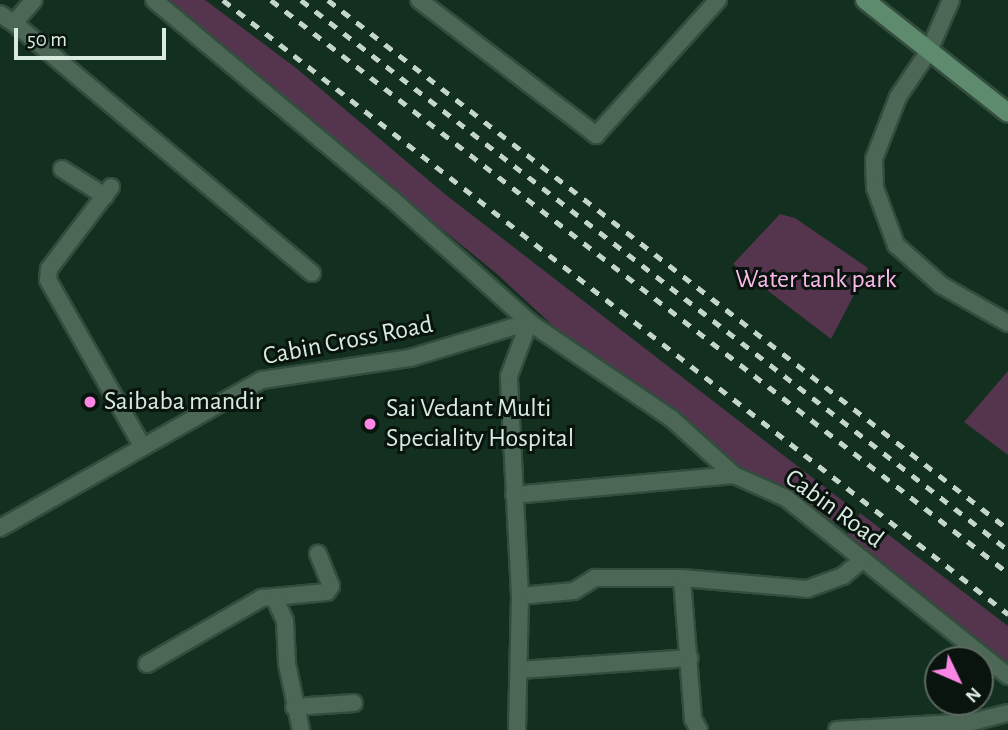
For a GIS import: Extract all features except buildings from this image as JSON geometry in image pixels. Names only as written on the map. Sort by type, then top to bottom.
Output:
[{"type":"street","points":[[14,23],[34,0]]},
{"type":"street","points":[[154,0],[391,198],[529,322],[671,418],[734,475]]},
{"type":"street","points":[[419,0],[596,135],[718,0]]},
{"type":"street","points":[[865,0],[1008,113]]},
{"type":"street","points":[[951,0],[929,51],[898,97],[874,159],[875,188],[897,245],[941,285],[1008,323]]},
{"type":"street","points":[[0,14],[312,273]]},
{"type":"street","points":[[62,169],[108,192],[49,269],[48,281],[143,447]]},
{"type":"street","points":[[517,730],[520,596],[509,376],[529,322]]},
{"type":"street","name":"Cabin Cross Road","points":[[0,528],[262,380],[410,358],[529,322]]},
{"type":"street","name":"Cabin Road","points":[[514,495],[734,475],[786,498],[1008,676]]},
{"type":"street","points":[[146,664],[262,598],[327,592],[331,586],[318,553]]},
{"type":"street","points":[[520,596],[574,591],[595,578],[682,578],[807,589],[843,576],[863,559]]},
{"type":"street","points":[[682,578],[693,719],[699,730]]},
{"type":"street","points":[[274,597],[285,621],[294,707],[301,730]]},
{"type":"street","points":[[520,670],[690,658]]},
{"type":"street","points":[[294,707],[354,703]]},
{"type":"street","points":[[837,730],[944,727],[1003,720]]},
{"type":"green space","points":[[162,0],[205,0],[296,68],[446,195],[848,505],[827,531],[562,334],[497,274]]},
{"type":"green space","name":"Water tank park","points":[[780,214],[795,218],[868,268],[831,339],[733,264]]},
{"type":"green space","points":[[1008,371],[1008,455],[964,422]]},
{"type":"green space","points":[[860,513],[1008,626],[1008,667],[994,656],[994,646],[982,646],[846,537]]},
{"type":"railway","points":[[223,0],[1008,614]]},
{"type":"railway","points":[[271,0],[1008,573]]},
{"type":"railway","points":[[301,0],[1008,550]]},
{"type":"railway","points":[[328,0],[1008,529]]},
{"type":"place","name":"Saibaba mandir","points":[[90,402]]},
{"type":"place","name":"Sai Vedant Multi Speciality Hospital","points":[[370,424]]}]
